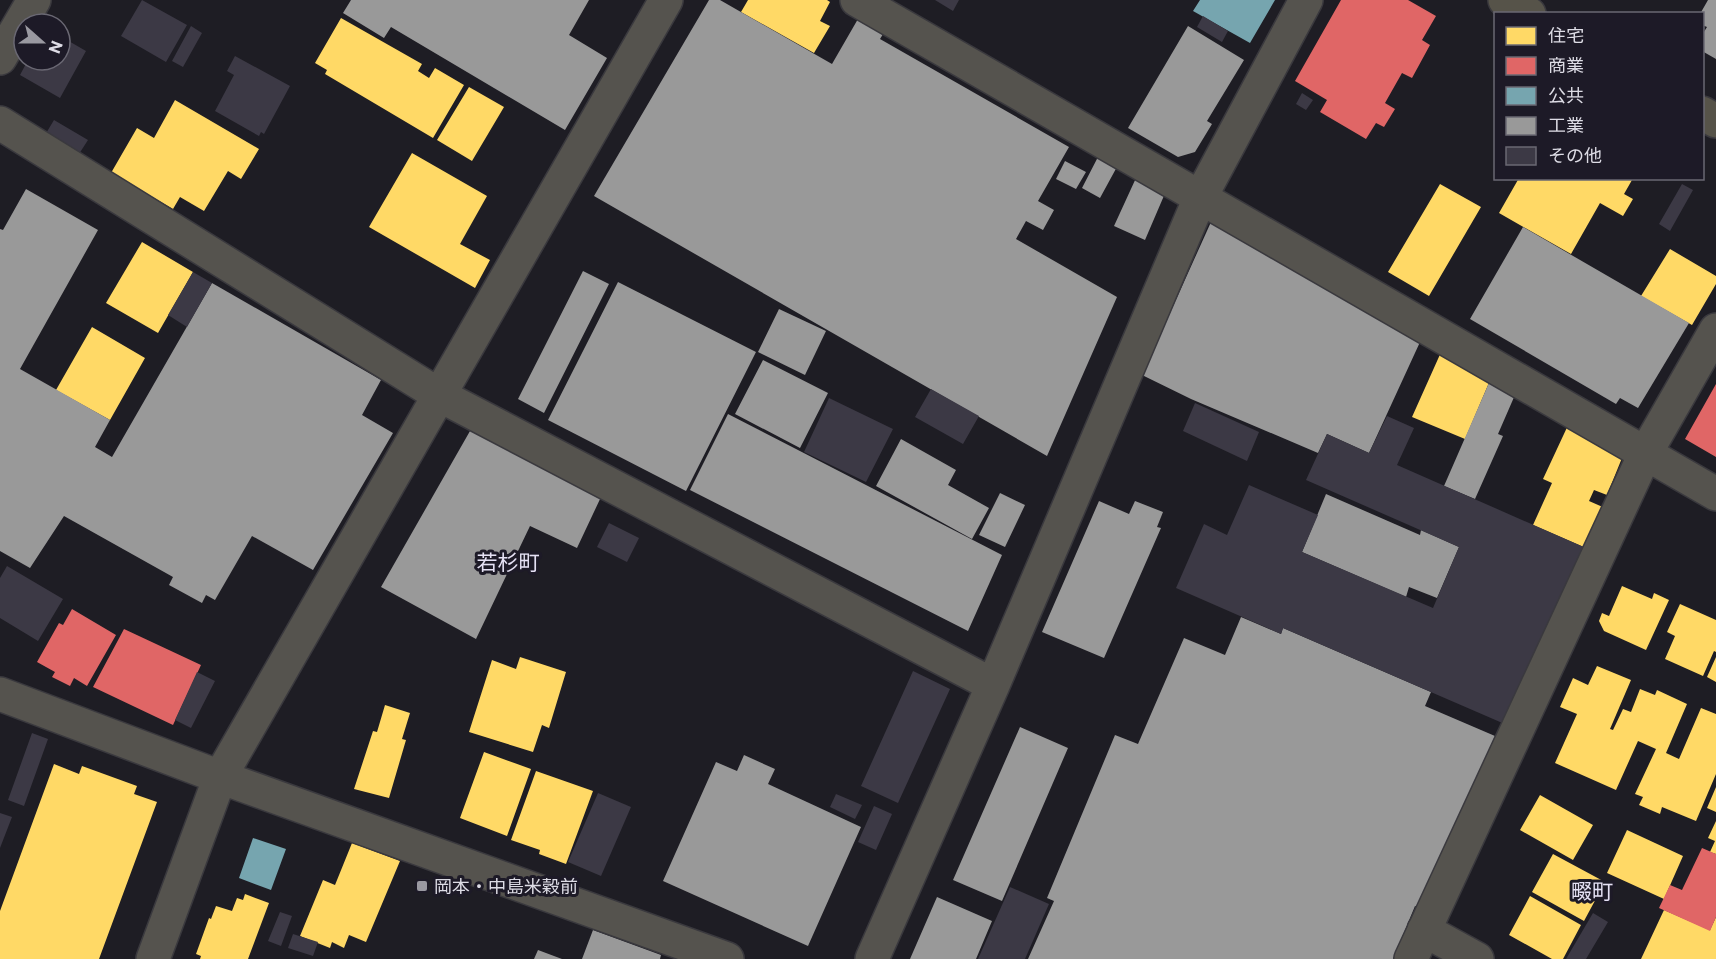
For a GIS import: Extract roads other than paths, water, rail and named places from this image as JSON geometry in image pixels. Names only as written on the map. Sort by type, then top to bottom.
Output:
[{"type":"main road","points":[[1505,0],[1526,12]]},
{"type":"street","points":[[0,58],[34,0]]},
{"type":"street","points":[[153,959],[220,777],[666,0]]},
{"type":"street","points":[[857,0],[1716,494]]},
{"type":"street","points":[[872,959],[993,685],[1200,198],[1306,0]]},
{"type":"street","points":[[0,123],[439,395],[993,685]]},
{"type":"street","points":[[1477,959],[1417,945],[1645,454],[1716,330]]},
{"type":"street","points":[[0,694],[220,777],[727,959]]},
{"type":"place","name":"岡本・中島米穀前","points":[[422,886]]},
{"type":"district","name":"若杉町","points":[[508,561]]},
{"type":"district","name":"畷町","points":[[1592,890]]}]
